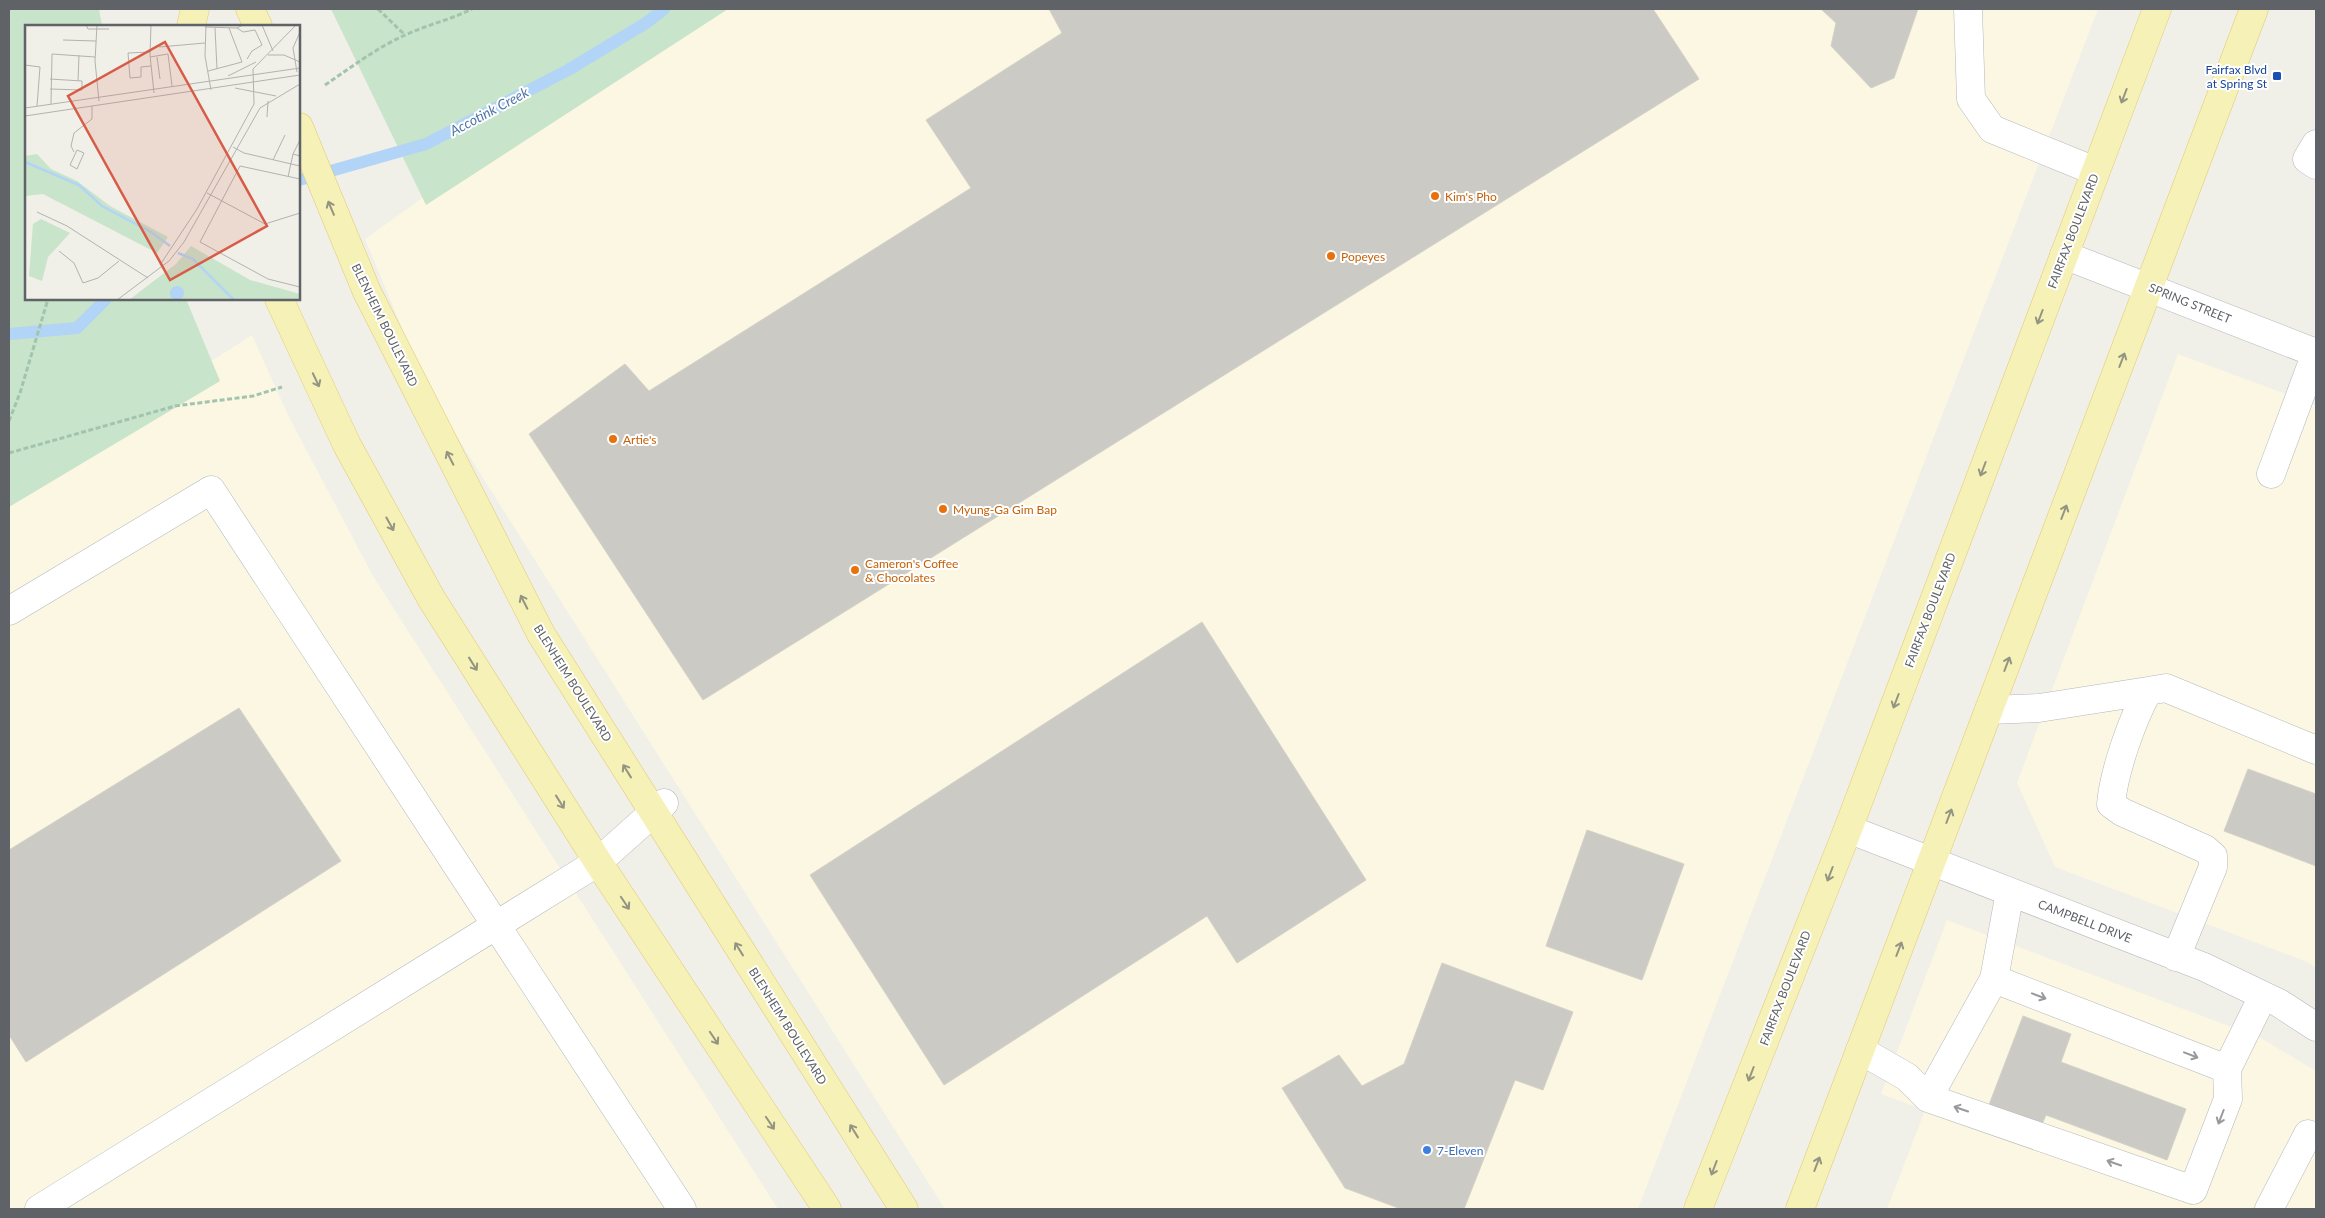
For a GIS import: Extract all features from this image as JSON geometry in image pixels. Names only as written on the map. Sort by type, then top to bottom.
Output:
[{"type":"main road","points":[[191,25],[195,9]]},
{"type":"main road","points":[[250,9],[258,25]]},
{"type":"main road","name":"FAIRFAX BOULEVARD","points":[[1698,1209],[1848,829],[2156,9]]},
{"type":"main road","points":[[1800,1209],[2254,9]]},
{"type":"main road","name":"BLENHEIM BOULEVARD","points":[[300,128],[367,292],[541,634],[658,808],[904,1209]]},
{"type":"main road","points":[[279,300],[347,445],[431,598],[598,862],[827,1209]]},
{"type":"street","points":[[1968,9],[1971,99],[1992,130],[2095,171]]},
{"type":"street","points":[[2316,144],[2307,159],[2316,165]]},
{"type":"street","name":"SPRING STREET","points":[[2064,255],[2316,353]]},
{"type":"street","points":[[2271,474],[2316,353]]},
{"type":"street","points":[[9,612],[211,490],[494,925],[682,1209]]},
{"type":"street","points":[[1989,710],[2039,708],[2166,688],[2316,750]]},
{"type":"street","points":[[2148,691],[2138,709],[2113,789],[2111,804],[2122,812],[2205,849],[2213,856],[2213,867],[2176,957]]},
{"type":"street","points":[[39,1209],[598,862],[658,808]]},
{"type":"street","name":"CAMPBELL DRIVE","points":[[1848,829],[2204,967],[2315,1023]]},
{"type":"street","points":[[1928,1098],[1994,978],[2010,892]]},
{"type":"street","points":[[1994,978],[2227,1069]]},
{"type":"street","points":[[1860,1050],[1906,1077],[1928,1098],[2193,1190],[2228,1099],[2227,1069],[2263,996]]},
{"type":"street","points":[[2268,1209],[2308,1134]]},
{"type":"path","points":[[378,9],[405,35]]},
{"type":"path","points":[[325,85],[380,48],[405,35],[456,17],[472,9]]},
{"type":"path","points":[[9,421],[20,393],[48,300]]},
{"type":"path","points":[[9,454],[175,406],[253,396],[284,386],[313,373]]},
{"type":"shaded area","points":[[681,9],[2098,9],[1638,1209],[945,1209],[428,391],[365,239],[623,54]]},
{"type":"shaded area","points":[[252,335],[289,417],[373,576],[778,1209],[9,1209],[9,491]]},
{"type":"shaded area","points":[[2178,354],[2316,405],[2316,968],[2307,962],[2055,867],[2017,783]]},
{"type":"shaded area","points":[[1947,920],[2261,1038],[2316,1071],[2316,1209],[1887,1209],[1925,1110],[1881,1094]]},
{"type":"green space","points":[[9,9],[99,9],[102,25],[25,25],[25,300],[186,300],[220,381],[9,507]]},
{"type":"green space","points":[[331,9],[728,9],[426,205]]},
{"type":"building","points":[[1049,9],[1653,9],[1699,79],[703,700],[529,434],[625,364],[649,391],[971,188],[926,120],[1062,33]]},
{"type":"building","points":[[1821,9],[1918,9],[1894,78],[1871,88],[1831,46],[1836,23]]},
{"type":"building","points":[[1202,622],[1366,880],[1237,963],[1207,916],[944,1085],[810,875]]},
{"type":"building","points":[[239,708],[341,861],[26,1062],[9,1035],[9,850]]},
{"type":"building","points":[[2248,769],[2316,794],[2316,866],[2224,831]]},
{"type":"building","points":[[1587,830],[1684,864],[1642,980],[1546,946]]},
{"type":"building","points":[[1442,963],[1573,1012],[1543,1090],[1515,1080],[1464,1209],[1401,1209],[1345,1188],[1282,1088],[1339,1055],[1362,1086],[1404,1064]]},
{"type":"building","points":[[2023,1016],[2071,1034],[2061,1062],[2186,1109],[2167,1160],[2046,1115],[2040,1129],[1987,1110]]},
{"type":"waterway","name":"Accotink Creek","points":[[300,180],[426,144],[568,70],[646,23],[664,9]]},
{"type":"waterway","name":"Accotink Creek","points":[[9,334],[77,328],[105,300]]},
{"type":"place","name":"Fairfax Blvd at Spring St","points":[[2277,76]]},
{"type":"place","name":"Kim's Pho","points":[[1435,196]]},
{"type":"place","name":"Popeyes","points":[[1331,256]]},
{"type":"place","name":"Artie's","points":[[613,439]]},
{"type":"place","name":"Myung-Ga Gim Bap","points":[[943,509]]},
{"type":"place","name":"Cameron's Coffee & Chocolates","points":[[855,570]]},
{"type":"place","name":"7-Eleven","points":[[1427,1150]]}]
